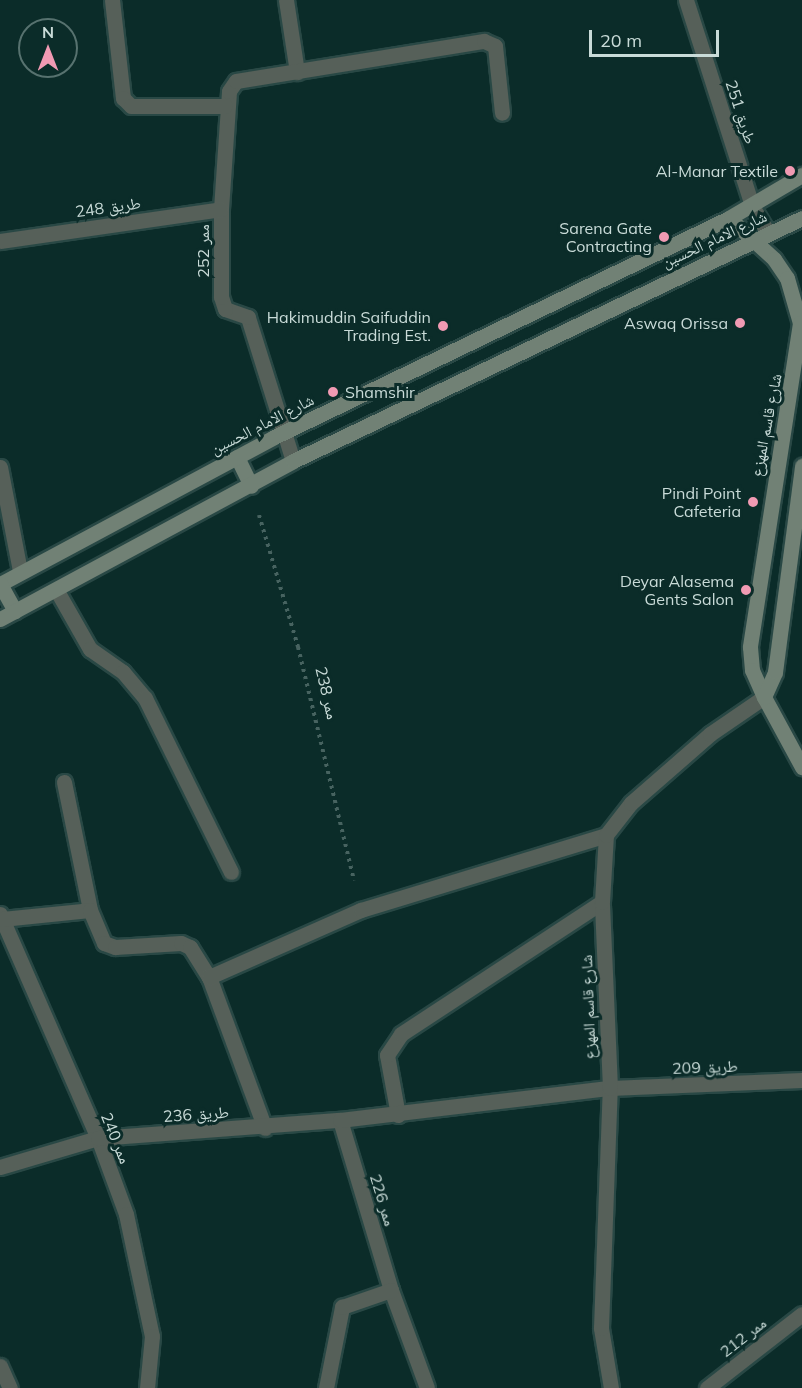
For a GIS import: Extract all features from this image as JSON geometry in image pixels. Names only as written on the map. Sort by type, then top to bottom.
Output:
[{"type":"street","points":[[112,0],[123,98],[131,106],[225,106]]},
{"type":"street","points":[[286,0],[297,72]]},
{"type":"street","name":"طريق 251","points":[[686,0],[752,206],[768,233]]},
{"type":"street","name":"ممر 252","points":[[293,461],[281,433],[248,317],[223,305],[221,209],[225,106],[236,81],[484,41],[495,46],[502,113]]},
{"type":"street","name":"شارع الامام الحسين","points":[[0,584],[281,433],[729,218],[800,180]]},
{"type":"street","name":"طريق 248","points":[[0,241],[221,209]]},
{"type":"street","name":"شارع قاسم المهزع","points":[[729,218],[753,240],[787,278],[800,323],[800,346],[775,468],[751,628],[752,670],[802,767]]},
{"type":"street","name":"شارع الامام الحسين","points":[[0,619],[57,591],[293,461],[802,218]]},
{"type":"street","points":[[237,457],[251,486]]},
{"type":"street","points":[[209,977],[361,910],[606,836],[639,795],[710,734],[764,697],[775,672],[802,466]]},
{"type":"street","points":[[0,467],[20,572]]},
{"type":"street","points":[[0,584],[15,611]]},
{"type":"street","points":[[57,591],[90,649],[123,672],[145,698],[231,872]]},
{"type":"street","points":[[64,782],[90,910],[104,943],[115,947],[181,943],[196,953],[209,977],[265,1128]]},
{"type":"street","name":"شارع قاسم المهزع","points":[[606,836],[602,902],[610,1088],[601,1328],[611,1388]]},
{"type":"street","points":[[398,1115],[387,1056],[401,1034],[602,902]]},
{"type":"street","points":[[1,916],[90,910]]},
{"type":"street","name":"ممر 240","points":[[1,916],[98,1138],[126,1214],[152,1336],[147,1388]]},
{"type":"street","name":"طريق 209","points":[[610,1088],[802,1080]]},
{"type":"street","name":"طريق 236","points":[[0,1167],[98,1138],[265,1128],[398,1115],[610,1088]]},
{"type":"street","name":"ممر 226","points":[[340,1120],[391,1290],[427,1388]]},
{"type":"street","points":[[326,1388],[342,1307],[391,1290]]},
{"type":"street","name":"ممر 212","points":[[707,1388],[802,1314]]},
{"type":"street","points":[[0,1366],[10,1388]]},
{"type":"path","name":"ممر 238","points":[[251,486],[298,646],[361,910]]},
{"type":"place","name":"Al-Manar Textile","points":[[790,171]]},
{"type":"place","name":"Sarena Gate Contracting","points":[[664,237]]},
{"type":"place","name":"Aswaq Orissa","points":[[740,323]]},
{"type":"place","name":"Hakimuddin Saifuddin Trading Est.","points":[[443,326]]},
{"type":"place","name":"Shamshir","points":[[333,392]]},
{"type":"place","name":"Pindi Point Cafeteria","points":[[753,502]]},
{"type":"place","name":"Deyar Alasema Gents Salon","points":[[746,590]]}]
